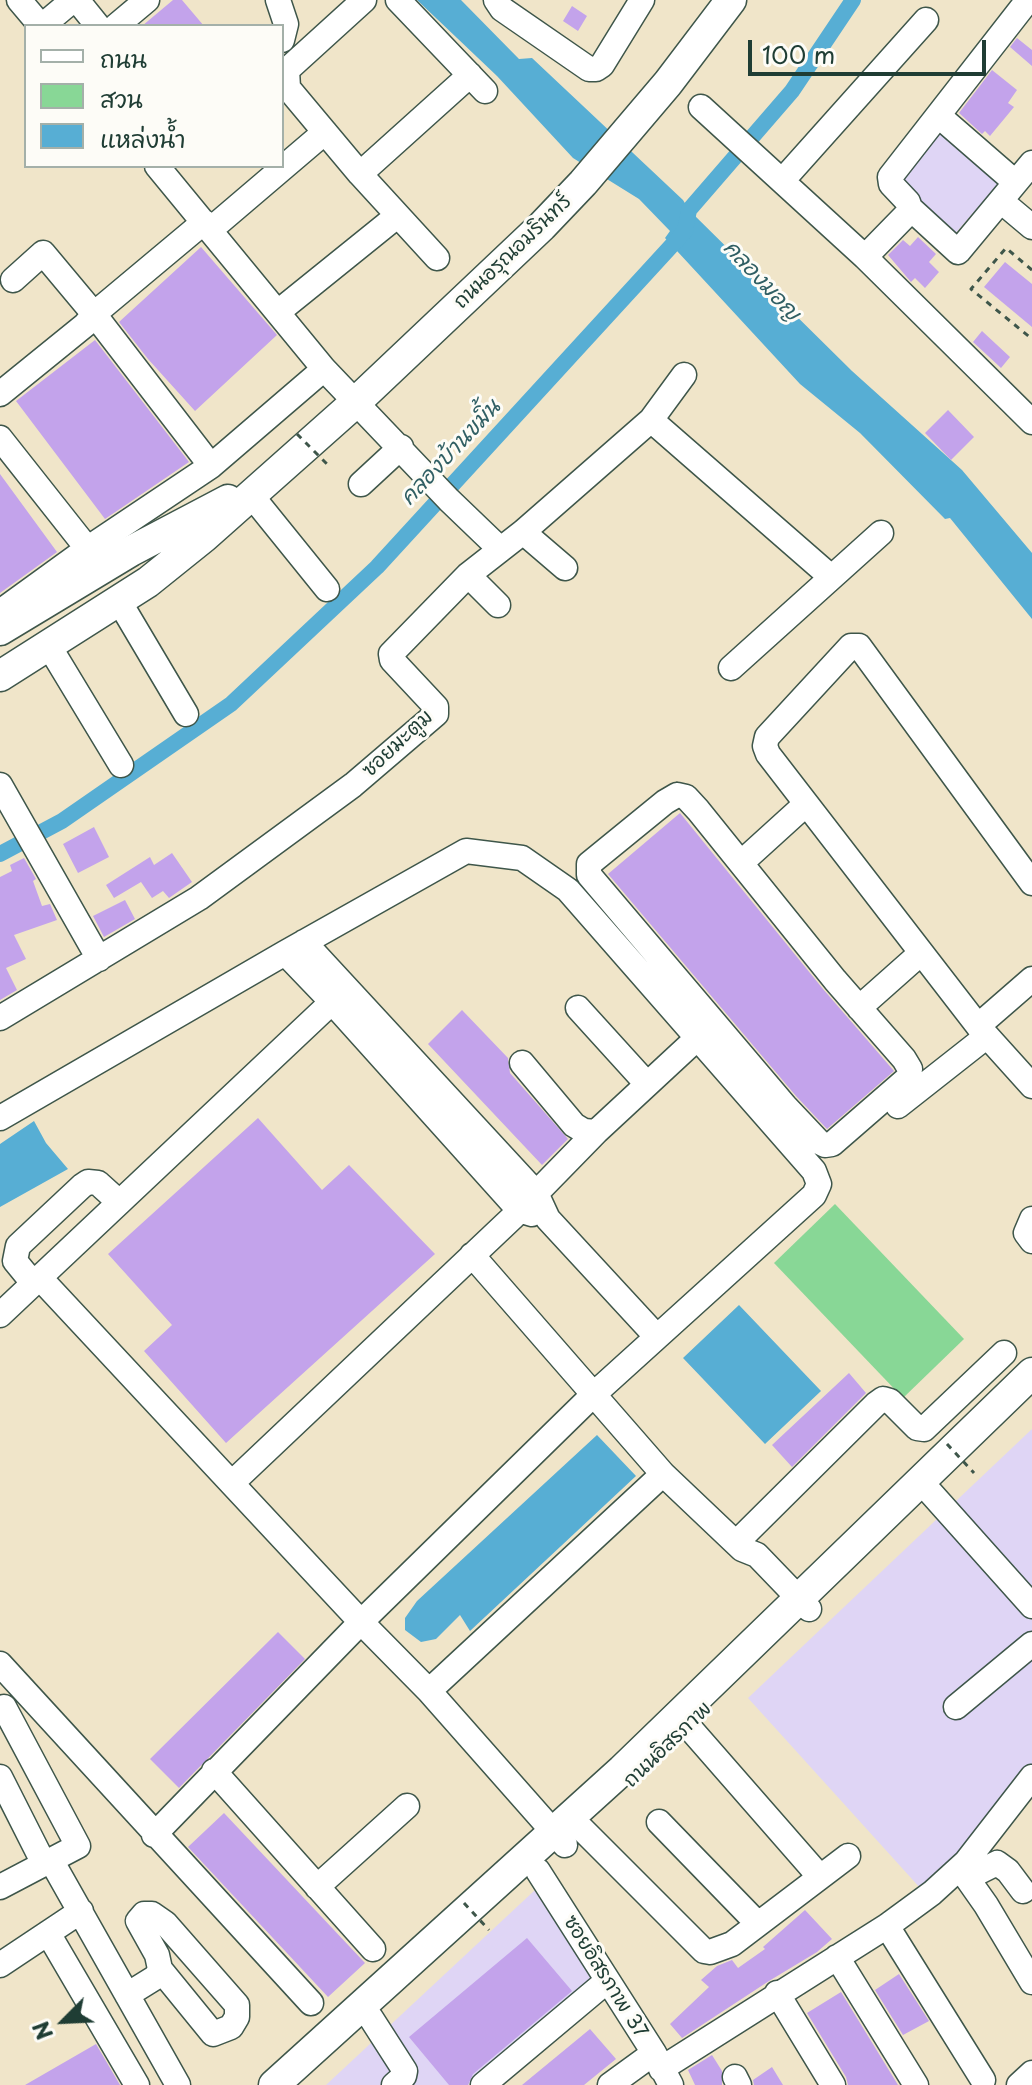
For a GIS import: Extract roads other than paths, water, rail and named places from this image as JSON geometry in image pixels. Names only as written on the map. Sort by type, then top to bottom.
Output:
[{"type":"main road","name":"ถนนอรุณอมรินทร์","points":[[0,676],[119,601],[169,547],[260,487],[356,402],[542,226],[611,153],[731,0]]},
{"type":"main road","name":"ถนนอรุณอมรินทร์","points":[[0,630],[95,558],[169,547]]},
{"type":"main road","points":[[0,654],[169,547]]},
{"type":"main road","points":[[274,2085],[566,1836],[622,1770],[799,1608],[1032,1373]]},
{"type":"main road","name":"ถนนอิสรภาพ","points":[[295,2085],[538,1871],[566,1836],[688,1726],[799,1608],[931,1493],[1032,1393]]},
{"type":"street","points":[[19,0],[39,24]]},
{"type":"street","points":[[44,24],[75,0],[96,24]]},
{"type":"street","points":[[118,24],[147,0]]},
{"type":"street","points":[[278,0],[286,24],[284,32]]},
{"type":"street","points":[[364,0],[287,70],[288,88],[360,174],[437,258]]},
{"type":"street","points":[[360,174],[478,83],[398,0]]},
{"type":"street","points":[[496,0],[502,9],[589,69],[602,65],[642,0]]},
{"type":"street","points":[[1028,0],[890,177],[891,184],[910,208],[958,252],[1032,163]]},
{"type":"street","points":[[782,181],[926,20]]},
{"type":"street","points":[[701,107],[865,257],[1032,422]]},
{"type":"street","points":[[939,116],[1008,192],[1032,227]]},
{"type":"street","points":[[284,165],[325,132]]},
{"type":"street","points":[[159,168],[324,369],[499,548]]},
{"type":"street","points":[[0,394],[85,325],[94,314],[280,168]]},
{"type":"street","points":[[865,257],[910,208]]},
{"type":"street","points":[[278,312],[397,216]]},
{"type":"street","points":[[13,280],[43,253],[211,466]]},
{"type":"street","points":[[0,612],[95,558],[211,466],[324,369]]},
{"type":"street","name":"ซอยมะตูม","points":[[0,1018],[211,890],[353,785],[436,714],[436,707],[390,658],[391,654],[468,575],[523,532],[651,420],[684,375]]},
{"type":"street","points":[[651,420],[831,577]]},
{"type":"street","points":[[0,438],[95,558]]},
{"type":"street","points":[[361,484],[401,447]]},
{"type":"street","points":[[260,487],[327,589]]},
{"type":"street","points":[[523,532],[565,568]]},
{"type":"street","points":[[731,668],[881,533]]},
{"type":"street","points":[[468,575],[498,605]]},
{"type":"street","points":[[119,601],[186,714]]},
{"type":"street","points":[[49,646],[121,765]]},
{"type":"street","points":[[1032,883],[859,646],[851,646],[767,737],[765,746],[768,754],[983,1031],[1032,1086]]},
{"type":"street","points":[[1,791],[99,959]]},
{"type":"street","points":[[0,1118],[466,851],[522,858],[568,890],[705,1030],[825,1145],[832,1144],[910,1074],[904,1059],[686,797],[677,795],[665,802],[589,864],[589,875],[705,1030],[814,1171],[819,1184],[814,1195],[593,1395],[361,1622],[154,1835]]},
{"type":"street","points":[[741,863],[806,804]]},
{"type":"street","points":[[294,947],[527,1201]]},
{"type":"street","points":[[859,1008],[921,953]]},
{"type":"street","points":[[318,972],[332,1002],[548,1219],[657,1337]]},
{"type":"street","points":[[814,1171],[983,1031],[1032,979]]},
{"type":"street","points":[[0,1315],[332,1002]]},
{"type":"street","points":[[578,1008],[647,1084]]},
{"type":"street","points":[[232,1483],[705,1030]]},
{"type":"street","points":[[522,1063],[574,1125],[584,1131],[596,1132]]},
{"type":"street","points":[[119,1202],[98,1183],[88,1182],[18,1246],[15,1261],[232,1483],[566,1836],[704,1951],[710,1952],[732,1944],[848,1856]]},
{"type":"street","points":[[1032,1219],[1026,1233],[1032,1241]]},
{"type":"street","points":[[472,1255],[663,1474],[739,1546],[748,1564],[799,1608]]},
{"type":"street","points":[[739,1546],[876,1404],[883,1399],[890,1401],[917,1428],[924,1429],[1004,1353]]},
{"type":"street","points":[[429,1691],[663,1474]]},
{"type":"street","points":[[931,1493],[1032,1606]]},
{"type":"street","points":[[956,1707],[1032,1644]]},
{"type":"street","points":[[0,1664],[311,2003]]},
{"type":"street","points":[[0,1709],[4,1707],[78,1846],[48,1862],[4,1876]]},
{"type":"street","points":[[688,1726],[820,1877]]},
{"type":"street","points":[[214,1771],[373,1949]]},
{"type":"street","points":[[0,1777],[48,1862],[81,1911],[178,2085]]},
{"type":"street","points":[[963,1873],[1032,1777]]},
{"type":"street","points":[[317,1887],[407,1806]]},
{"type":"street","points":[[659,1822],[758,1924]]},
{"type":"street","points":[[610,2085],[662,2069],[777,1993],[887,1926],[963,1873],[997,1863],[1008,1871],[1023,1891]]},
{"type":"street","name":"ซอยอิสรภาพ 37","points":[[538,1871],[662,2069]]},
{"type":"street","points":[[963,1873],[1032,1982]]},
{"type":"street","points":[[0,1965],[81,1911]]},
{"type":"street","points":[[127,1995],[156,1977],[160,1969],[157,1955],[138,1921],[144,1914],[152,1914],[165,1923],[237,2005],[237,2017],[231,2027],[213,2034],[160,1969]]},
{"type":"street","points":[[887,1926],[983,2080]]},
{"type":"street","points":[[48,1933],[137,2085]]},
{"type":"street","points":[[837,1957],[916,2085]]},
{"type":"street","points":[[483,2085],[607,1981]]},
{"type":"street","points":[[777,1993],[833,2085]]},
{"type":"street","points":[[371,2018],[405,2071],[394,2085]]},
{"type":"street","points":[[1019,2085],[1032,2073]]},
{"type":"water","points":[[417,0],[461,0],[519,59],[532,58],[683,200],[689,210],[852,371],[962,470],[1032,553],[1032,619],[950,518],[945,519],[860,433],[800,384],[665,238],[670,231],[639,199],[573,158],[497,76]]},
{"type":"water","points":[[34,1121],[46,1143],[68,1169],[0,1207],[0,1144]]},
{"type":"water","points":[[739,1305],[821,1391],[765,1444],[683,1358]]},
{"type":"water","points":[[597,1435],[636,1476],[470,1631],[460,1615],[436,1639],[421,1642],[405,1630],[405,1618],[417,1601]]},
{"type":"waterway","name":"คลองบ้านขมิ้น","points":[[0,854],[62,821],[231,704],[377,567],[685,231],[689,210],[792,91],[853,0]]},
{"type":"water label","name":"คลองมอญ","points":[[761,281]]}]
